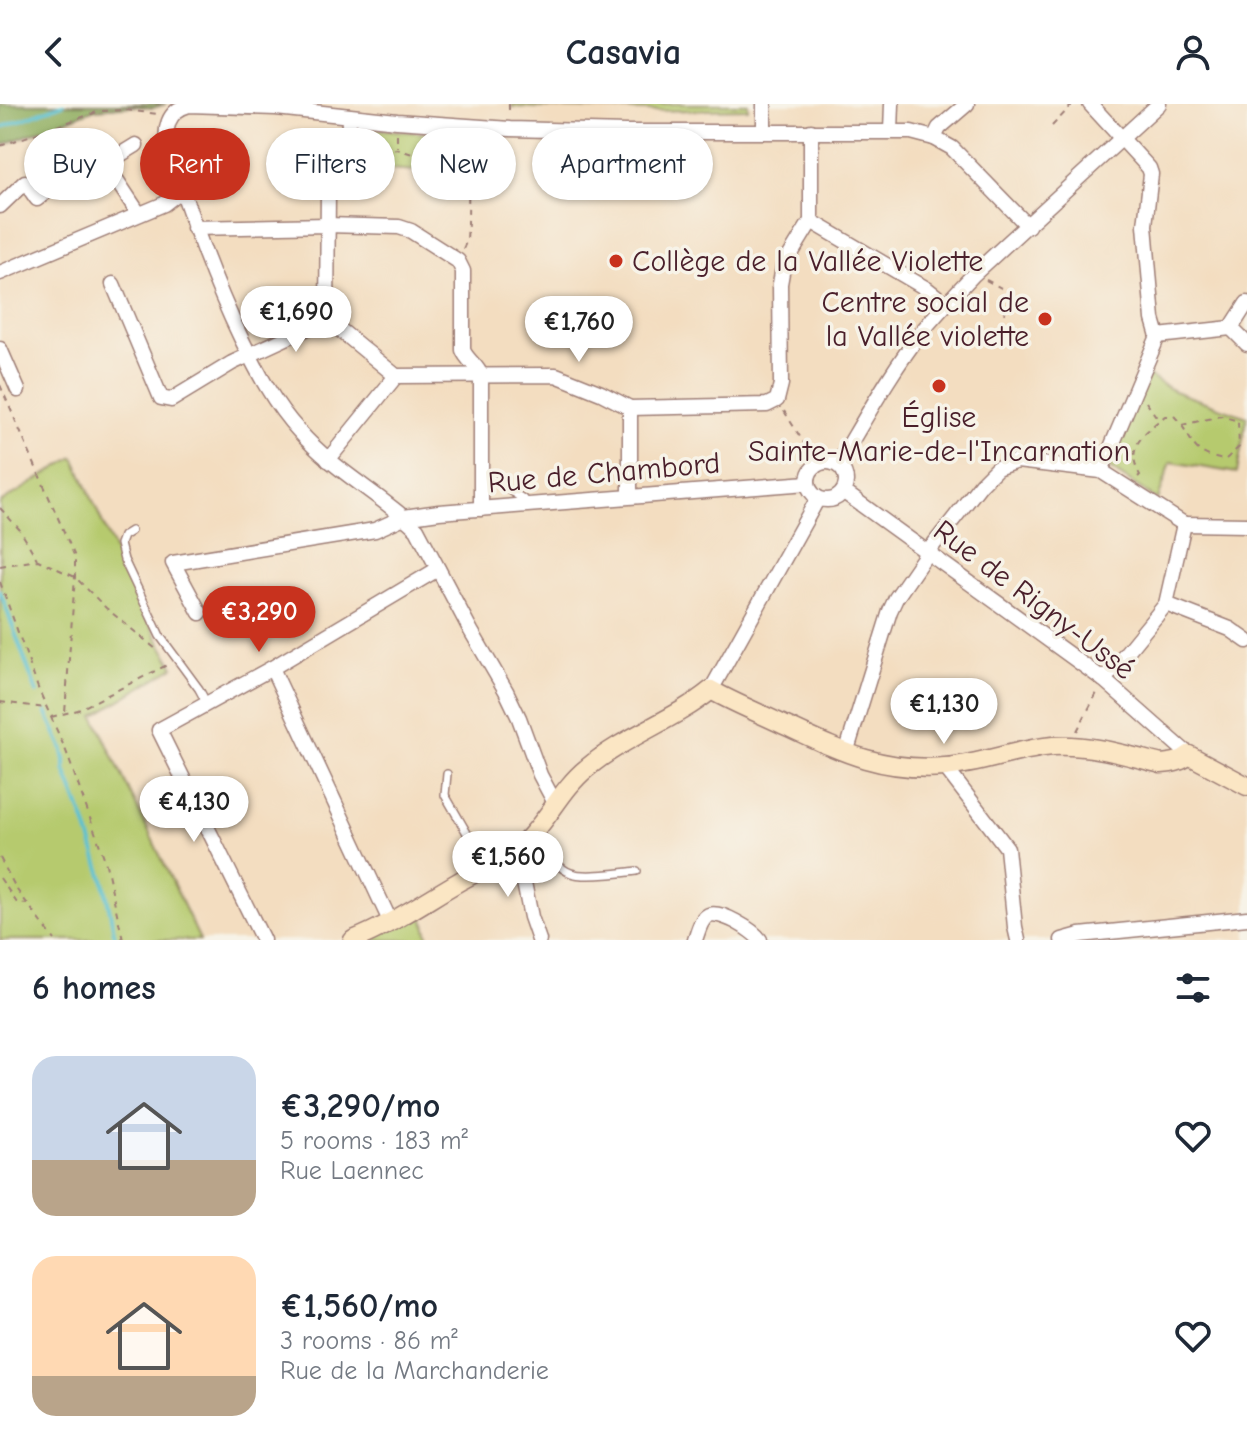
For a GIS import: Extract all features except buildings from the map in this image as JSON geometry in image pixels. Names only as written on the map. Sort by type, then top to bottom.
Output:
[{"type":"street","points":[[764,104],[764,131]]},
{"type":"street","points":[[891,131],[892,104]]},
{"type":"street","points":[[934,138],[939,128],[967,104]]},
{"type":"street","points":[[1090,104],[1149,168],[1151,174],[1145,225],[1153,319],[1158,336],[1101,471]]},
{"type":"street","points":[[838,464],[897,368],[946,304],[974,274],[1159,104]]},
{"type":"street","points":[[166,128],[168,120],[176,110],[189,105],[276,106],[349,116],[470,126],[626,132],[891,131],[922,134],[952,148],[1028,226]]},
{"type":"street","points":[[349,116],[349,128]]},
{"type":"street","points":[[327,319],[396,376],[556,375],[630,408],[767,405],[777,400],[781,384],[780,284],[783,267],[811,221],[811,131]]},
{"type":"street","points":[[124,152],[136,145]]},
{"type":"street","points":[[0,206],[24,183]]},
{"type":"street","points":[[124,192],[139,214]]},
{"type":"street","points":[[0,273],[169,200]]},
{"type":"street","points":[[185,200],[219,292],[273,399],[299,432],[328,460],[417,529],[506,691],[540,775],[556,805]]},
{"type":"street","points":[[327,319],[328,200]]},
{"type":"street","points":[[811,221],[927,289],[946,304]]},
{"type":"street","points":[[194,228],[327,225],[405,228],[458,261],[463,271],[463,350],[481,376],[481,509]]},
{"type":"street","points":[[113,284],[161,398],[171,400],[232,363],[327,319]]},
{"type":"street","points":[[1231,328],[1247,303]]},
{"type":"street","points":[[1158,336],[1231,328]]},
{"type":"street","points":[[1231,328],[1247,344]]},
{"type":"street","points":[[0,349],[18,390]]},
{"type":"street","points":[[328,460],[396,376]]},
{"type":"street","points":[[630,408],[630,496]]},
{"type":"street","points":[[827,461],[838,464],[846,474],[844,492],[832,500],[818,498],[811,492],[808,483],[810,472],[817,464],[827,461]]},
{"type":"street","points":[[846,753],[890,611],[927,553],[997,468],[1017,461],[1101,471],[1184,524],[1247,525]]},
{"type":"street","name":"Rue de Chambord","points":[[200,613],[173,563],[375,530],[404,517],[808,483]]},
{"type":"street","name":"Rue de Rigny-Ussé","points":[[844,492],[1104,680],[1189,755]]},
{"type":"street","points":[[353,940],[391,923],[517,848],[533,834],[587,768],[621,744],[695,703],[711,690],[818,498]]},
{"type":"street","points":[[1104,680],[1166,604],[1184,524]]},
{"type":"street","points":[[263,940],[159,730],[272,668],[438,569]]},
{"type":"street","points":[[1166,604],[1230,629],[1247,641]]},
{"type":"street","points":[[272,668],[391,923]]},
{"type":"street","points":[[711,690],[857,758],[882,764],[945,767],[1038,748],[1069,746],[1096,748],[1161,764],[1183,760],[1189,755],[1247,786]]},
{"type":"street","points":[[945,767],[1005,842],[1018,940]]},
{"type":"street","points":[[517,848],[531,917],[539,940]]},
{"type":"street","points":[[695,940],[701,923],[713,914],[723,915],[760,940]]},
{"type":"street","points":[[1062,940],[1247,918]]},
{"type":"lane","points":[[481,472],[523,499],[527,505]]},
{"type":"lane","points":[[131,531],[123,536],[120,544],[124,560],[160,636],[207,704]]},
{"type":"lane","points":[[447,774],[445,795],[486,866]]},
{"type":"lane","points":[[533,834],[569,873],[618,874],[637,871]]},
{"type":"path","points":[[1052,126],[1073,104]]},
{"type":"path","points":[[0,146],[100,111],[127,110],[156,114],[168,120]]},
{"type":"path","points":[[458,261],[467,240],[468,200]]},
{"type":"path","points":[[974,274],[1013,294],[1030,311]]},
{"type":"path","points":[[1004,314],[1013,294]]},
{"type":"path","points":[[0,385],[75,557],[65,713]]},
{"type":"path","points":[[1136,388],[1159,421]]},
{"type":"path","points":[[777,400],[817,464]]},
{"type":"path","points":[[1140,475],[1134,456],[1137,442],[1165,416],[1174,416],[1199,453],[1225,460],[1239,447],[1238,421],[1221,416],[1182,425]]},
{"type":"path","points":[[0,508],[20,530],[38,560]]},
{"type":"path","points":[[0,566],[38,560],[75,577],[106,608],[175,661],[91,703],[51,717]]},
{"type":"path","points":[[0,582],[105,860],[123,940]]},
{"type":"path","points":[[1069,746],[1104,680]]},
{"type":"path","points":[[0,702],[47,708]]},
{"type":"path","points":[[0,858],[17,890],[55,940]]},
{"type":"path","points":[[0,878],[17,903],[28,905]]},
{"type":"green space","points":[[0,104],[166,104],[153,108],[95,109],[46,128],[24,128],[24,137],[0,146]]},
{"type":"green space","points":[[512,104],[748,104],[748,109],[650,111],[512,107]]},
{"type":"green space","points":[[395,131],[411,132],[411,171],[395,169]]},
{"type":"green space","points":[[1147,375],[1174,391],[1247,417],[1237,473],[1171,462],[1158,500],[1108,467]]},
{"type":"green space","points":[[74,457],[133,590],[174,667],[94,716],[200,940],[0,940],[0,503]]},
{"type":"green space","points":[[420,903],[429,940],[353,940]]},
{"type":"waterway","points":[[0,128],[63,104]]},
{"type":"waterway","points":[[0,591],[37,693]]},
{"type":"waterway","points":[[46,712],[62,747],[65,770],[104,882],[117,940]]},
{"type":"place","name":"Collège de la Vallée Violette","points":[[616,261]]},
{"type":"place","name":"Centre social de la Vallée violette","points":[[1045,319]]},
{"type":"place","name":"Église Sainte-Marie-de-l'Incarnation","points":[[939,386]]}]
